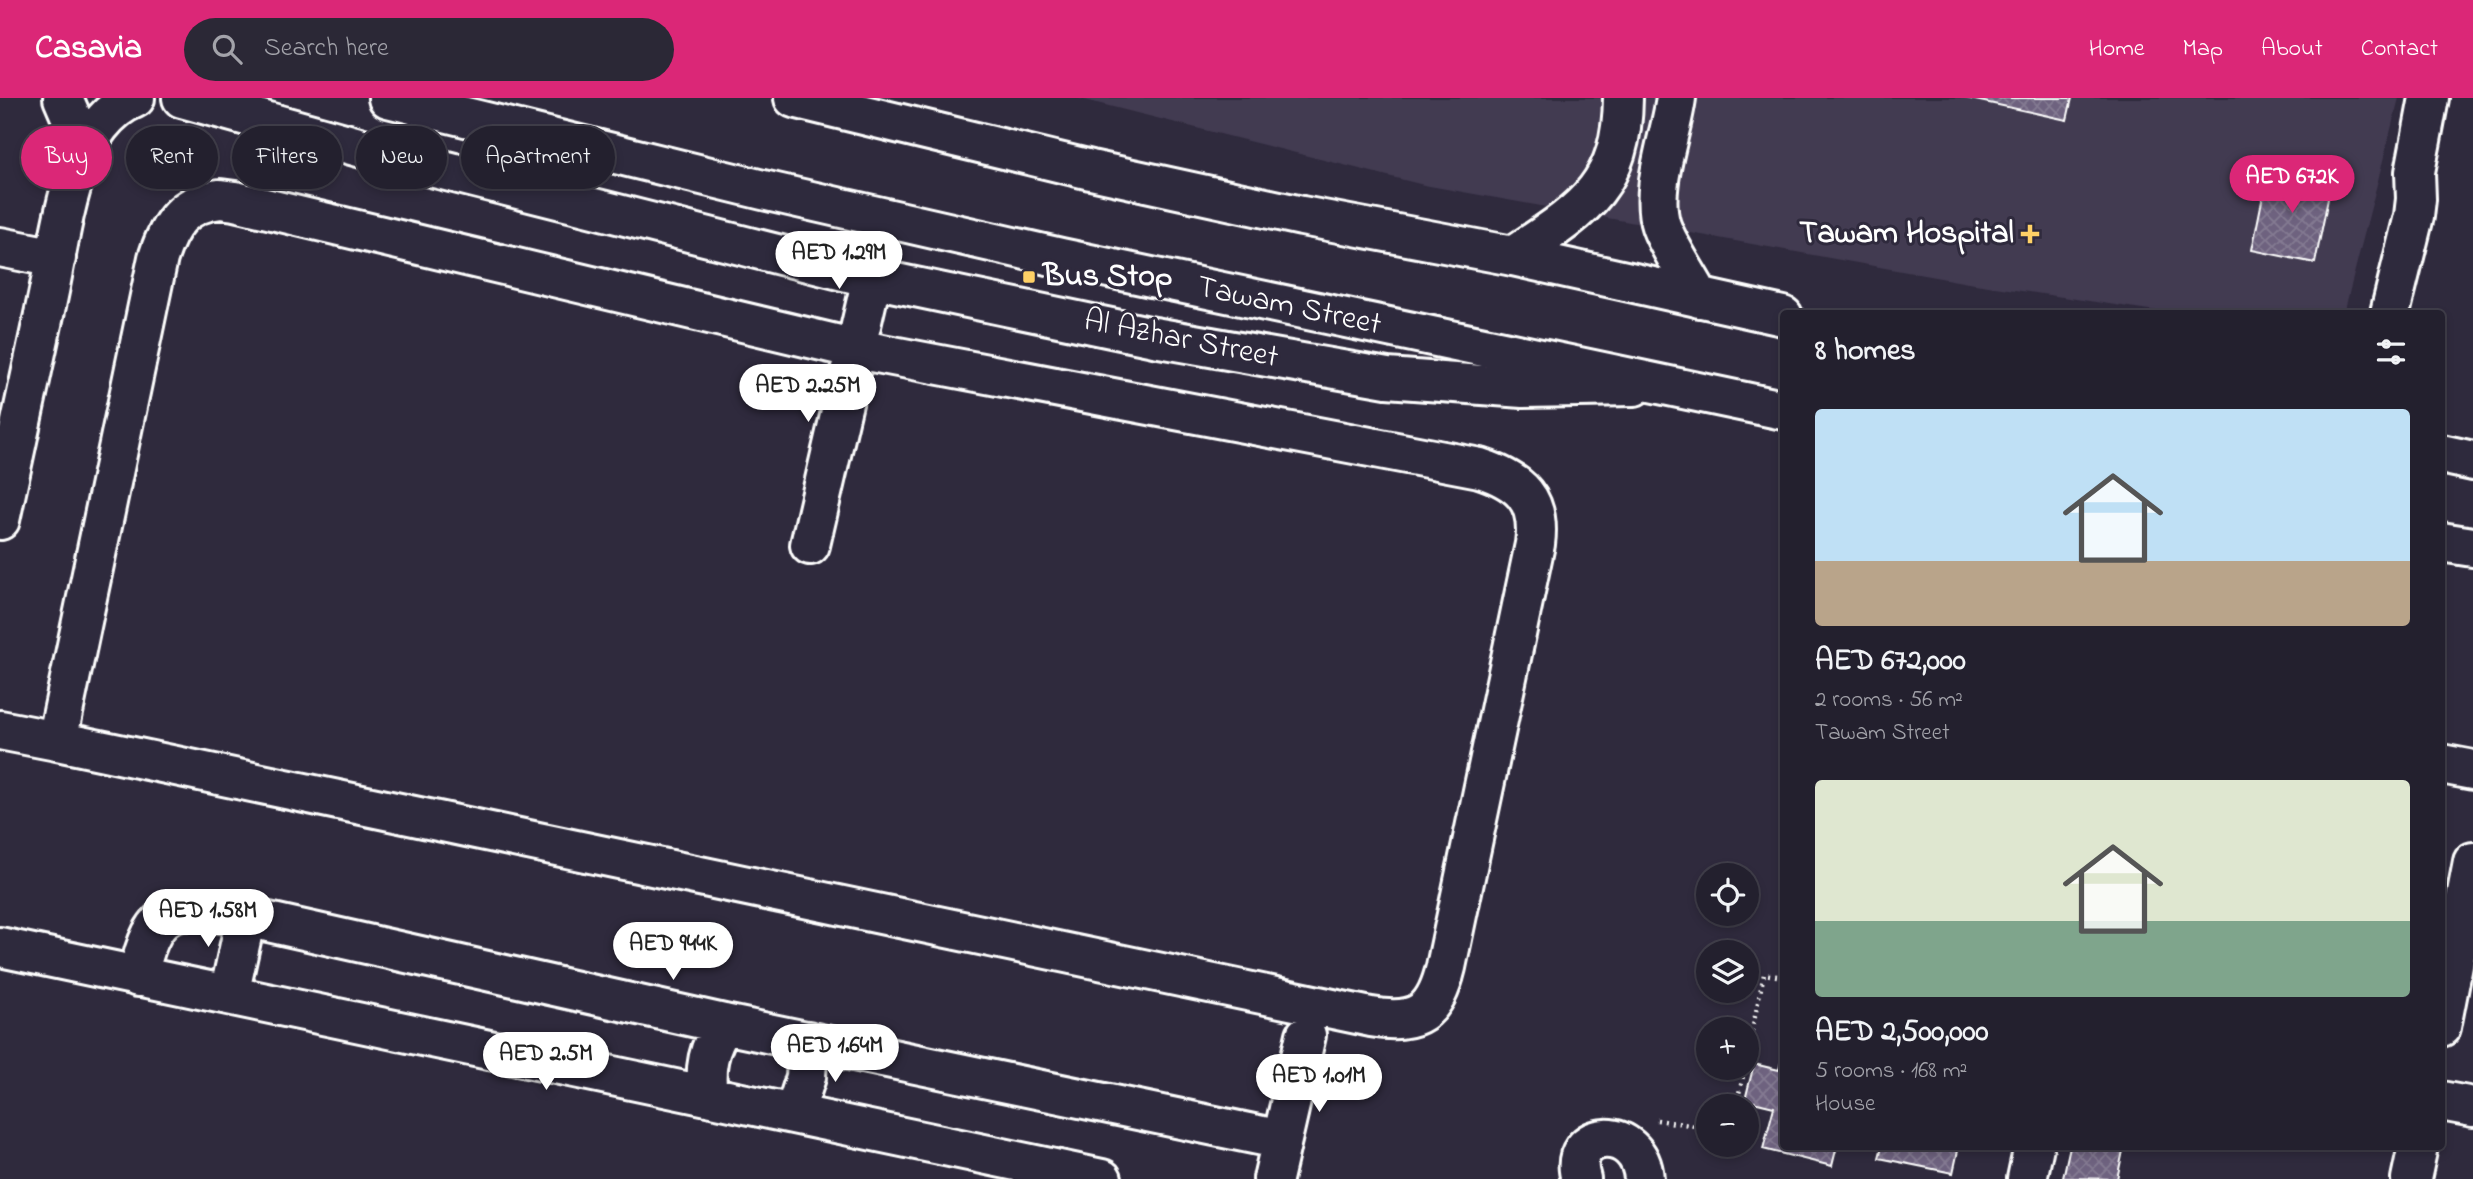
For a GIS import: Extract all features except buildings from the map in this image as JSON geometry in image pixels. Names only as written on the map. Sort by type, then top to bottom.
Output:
[{"type":"street","points":[[64,98],[75,126]]},
{"type":"street","points":[[101,126],[110,114],[135,98]]},
{"type":"street","name":"Al Azhar Street","points":[[182,98],[431,167],[872,278],[1154,337],[1387,377],[1523,388],[1659,384]]},
{"type":"street","name":"Tawam Street","points":[[388,98],[750,187],[1061,258],[1780,409]]},
{"type":"street","points":[[794,98],[1104,173],[1301,216],[1513,256],[1780,315]]},
{"type":"street","points":[[1513,256],[1562,224],[1589,201],[1606,180],[1617,154],[1623,121],[1623,98]]},
{"type":"street","points":[[1676,98],[1657,204],[1661,227],[1700,298]]},
{"type":"street","points":[[2391,310],[2414,216],[2415,172],[2429,98]]},
{"type":"street","points":[[2372,310],[2395,212],[2407,182],[2415,172]]},
{"type":"street","points":[[0,520],[72,189]]},
{"type":"street","points":[[0,730],[1371,1017],[1403,1020],[1418,1017],[1438,994],[1443,981],[1536,534],[1534,514],[1527,495],[1511,481],[1480,468],[856,349],[235,201],[206,201],[192,206],[181,215],[171,228],[158,258],[58,741]]},
{"type":"street","points":[[0,247],[56,258]]},
{"type":"street","points":[[810,545],[872,278]]},
{"type":"street","points":[[2445,455],[2473,461]]},
{"type":"street","points":[[2445,543],[2473,547]]},
{"type":"street","points":[[2445,765],[2473,771]]},
{"type":"street","points":[[2445,1006],[2473,862]]},
{"type":"street","points":[[138,977],[144,948],[160,921],[187,909],[246,917],[724,1024],[1282,1140]]},
{"type":"street","points":[[229,995],[246,917]]},
{"type":"street","points":[[0,947],[1102,1179]]},
{"type":"street","points":[[709,1096],[707,1059],[713,1040],[724,1024]]},
{"type":"street","points":[[1273,1179],[1306,1035]]},
{"type":"street","points":[[794,1114],[806,1077],[808,1041]]},
{"type":"street","points":[[2445,1102],[2473,1107]]},
{"type":"street","points":[[1581,1179],[1579,1163],[1583,1151],[1591,1141],[1612,1138],[1627,1143],[1637,1156],[1644,1179]]},
{"type":"street","points":[[2027,1179],[2033,1150]]},
{"type":"street","points":[[2411,1179],[2416,1150]]},
{"type":"path","points":[[1755,1017],[1764,974],[1780,977]]},
{"type":"shaded area","name":"Tawam Hospital","points":[[1077,98],[2399,98],[2345,310],[2149,310],[1968,283],[1424,185]]},
{"type":"place","name":"Tawam Hospital","points":[[2030,234]]},
{"type":"place","name":"Bus Stop","points":[[1029,277]]}]
